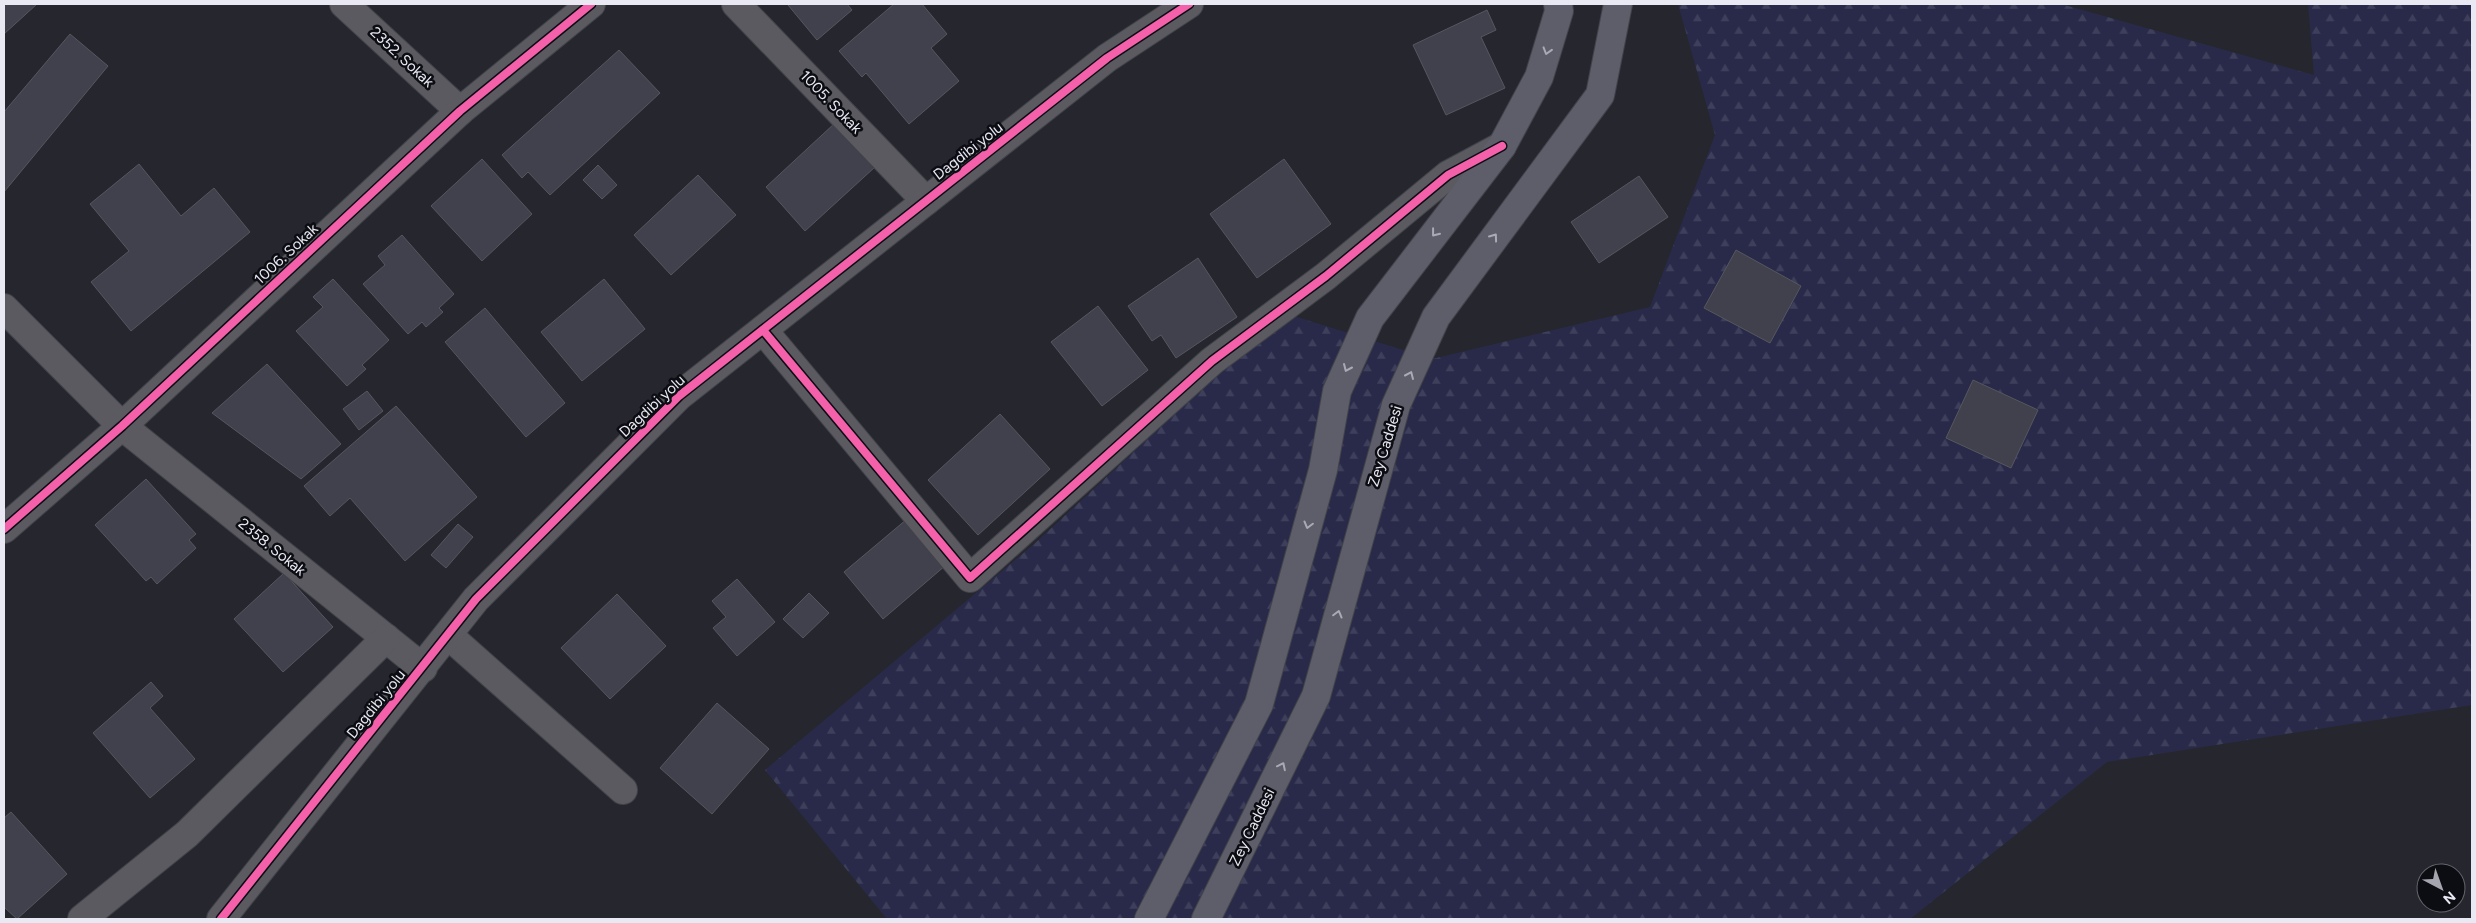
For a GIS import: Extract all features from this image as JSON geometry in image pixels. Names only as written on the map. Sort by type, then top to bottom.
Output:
[{"type":"main road","points":[[1149,919],[1259,704],[1323,470],[1337,391],[1370,318],[1502,146],[1539,77],[1559,11],[1558,4]]},
{"type":"main road","name":"Zey Caddesi","points":[[1206,919],[1316,696],[1396,406],[1436,317],[1600,95],[1618,4]]},
{"type":"street","name":"2352. Sokak","points":[[344,4],[460,111]]},
{"type":"street","name":"1006. Sokak","points":[[4,529],[122,426],[460,111],[590,4]]},
{"type":"street","name":"1005. Sokak","points":[[736,4],[926,201]]},
{"type":"street","name":"Dagdibi yolu","points":[[221,919],[423,668],[476,599],[679,396],[1107,58],[1189,4]]},
{"type":"street","points":[[763,330],[970,578],[1212,361],[1326,276],[1448,175],[1502,146]]},
{"type":"street","name":"2358. Sokak","points":[[4,308],[122,426],[423,668]]},
{"type":"street","points":[[448,634],[623,790]]},
{"type":"street","points":[[82,919],[187,834],[386,638]]},
{"type":"green space","points":[[1678,4],[2061,4],[2314,75],[2308,4],[2472,4],[2472,705],[2107,762],[1910,919],[887,919],[765,770],[1033,545],[1284,313],[1432,359],[1650,307],[1715,135]]},
{"type":"building","points":[[4,4],[37,4],[4,34]]},
{"type":"building","points":[[847,4],[852,10],[817,40],[788,5]]},
{"type":"building","points":[[894,4],[922,4],[947,34],[931,48],[959,81],[909,124],[866,73],[862,77],[839,51]]},
{"type":"building","points":[[1487,10],[1496,30],[1481,37],[1505,88],[1446,115],[1413,45]]},
{"type":"building","points":[[70,34],[108,66],[4,192],[4,112]]},
{"type":"building","points":[[619,50],[660,93],[550,195],[528,172],[522,178],[502,155]]},
{"type":"building","points":[[835,123],[875,167],[805,231],[766,187]]},
{"type":"building","points":[[482,159],[532,214],[482,261],[431,206]]},
{"type":"building","points":[[1284,159],[1331,224],[1257,278],[1210,214]]},
{"type":"building","points":[[139,164],[181,216],[214,188],[250,232],[131,331],[91,282],[129,251],[90,204]]},
{"type":"building","points":[[598,165],[617,185],[602,199],[583,180]]},
{"type":"building","points":[[698,175],[736,215],[671,275],[634,235]]},
{"type":"building","points":[[1639,176],[1668,217],[1599,263],[1571,222]]},
{"type":"building","points":[[402,235],[454,294],[439,308],[443,312],[426,327],[422,322],[408,334],[363,284],[385,265],[378,256]]},
{"type":"building","points":[[1736,250],[1801,286],[1770,343],[1704,308]]},
{"type":"building","points":[[1198,258],[1237,317],[1176,358],[1161,335],[1152,341],[1128,306]]},
{"type":"building","points":[[333,279],[389,340],[362,365],[366,369],[347,386],[296,331],[323,307],[313,297]]},
{"type":"building","points":[[604,279],[645,329],[582,381],[541,332]]},
{"type":"building","points":[[1098,306],[1148,370],[1102,406],[1051,342]]},
{"type":"building","points":[[485,308],[565,403],[526,437],[445,342]]},
{"type":"building","points":[[267,364],[341,444],[301,479],[212,413]]},
{"type":"building","points":[[1973,380],[2038,410],[2011,468],[1946,438]]},
{"type":"building","points":[[367,391],[383,411],[359,430],[343,409]]},
{"type":"building","points":[[396,406],[477,497],[405,561],[350,498],[330,516],[304,486]]},
{"type":"building","points":[[1000,414],[1050,469],[978,535],[928,480]]},
{"type":"building","points":[[146,479],[196,534],[189,540],[196,548],[157,584],[151,577],[146,581],[95,525]]},
{"type":"building","points":[[907,519],[946,565],[883,619],[844,572]]},
{"type":"building","points":[[458,524],[473,537],[446,568],[431,555]]},
{"type":"building","points":[[284,573],[333,627],[283,672],[234,619]]},
{"type":"building","points":[[737,579],[775,622],[737,656],[713,628],[726,617],[712,601]]},
{"type":"building","points":[[809,593],[829,613],[803,638],[783,619]]},
{"type":"building","points":[[617,594],[666,646],[610,699],[561,648]]},
{"type":"building","points":[[151,682],[163,696],[150,708],[195,759],[150,798],[93,733]]},
{"type":"building","points":[[717,703],[769,749],[712,814],[660,768]]},
{"type":"building","points":[[11,812],[67,874],[17,919],[4,907],[4,818]]},
{"type":"cycle path","points":[[4,529],[122,426],[460,111],[591,4]]},
{"type":"cycle path","points":[[221,919],[476,599],[679,396],[1107,58],[1189,4]]},
{"type":"cycle path","points":[[763,330],[970,578],[1212,361],[1326,276],[1448,175],[1502,146]]}]
